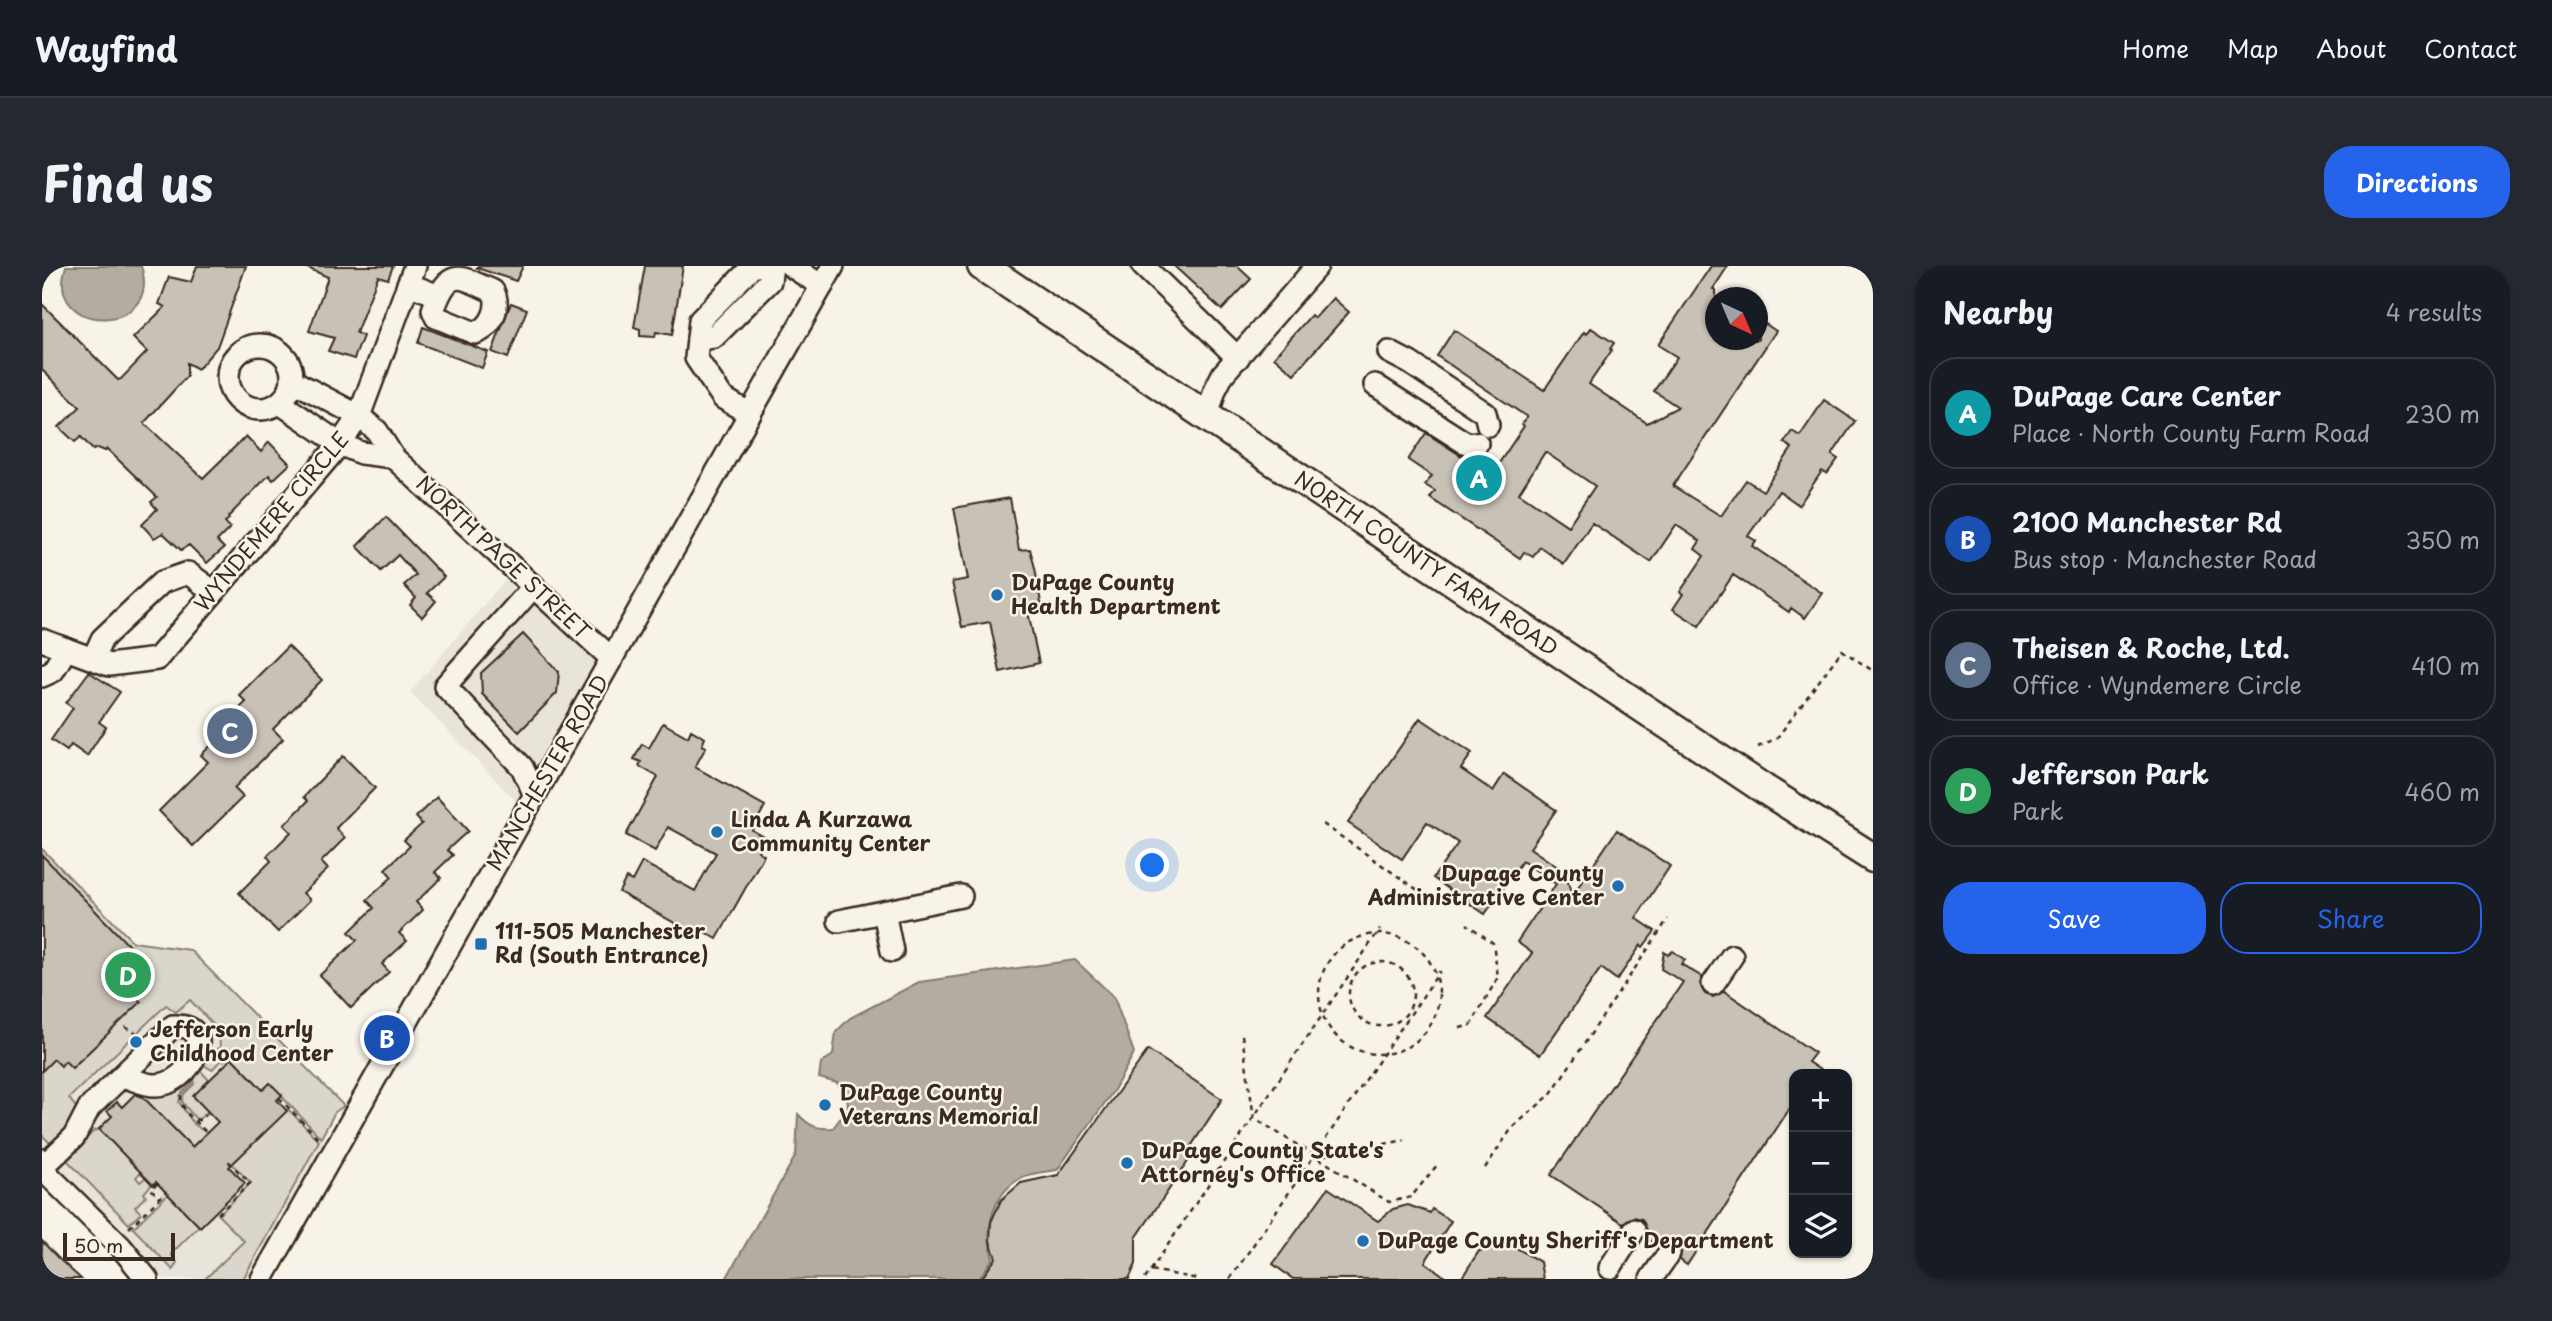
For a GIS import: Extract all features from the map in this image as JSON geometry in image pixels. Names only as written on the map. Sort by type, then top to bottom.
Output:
[{"type":"main road","name":"NORTH COUNTY FARM ROAD","points":[[982,266],[1764,789],[1873,858]]},
{"type":"street","points":[[750,414],[723,398],[697,348],[700,320],[753,266],[757,266]]},
{"type":"street","points":[[697,348],[714,337],[770,281],[772,266]]},
{"type":"street","points":[[791,266],[822,286]]},
{"type":"street","name":"MANCHESTER ROAD","points":[[262,1279],[833,266]]},
{"type":"street","points":[[1143,266],[1237,358]]},
{"type":"street","points":[[1207,417],[1214,390],[1223,374],[1317,266]]},
{"type":"street","points":[[412,275],[439,296]]},
{"type":"street","name":"WYNDEMERE CIRCLE","points":[[42,640],[109,665],[157,659],[340,444],[359,416],[412,275]]},
{"type":"street","points":[[264,344],[286,357],[292,368],[293,381],[280,403],[256,410],[234,397],[228,386],[228,373],[232,361],[240,351],[252,345],[264,344]]},
{"type":"street","points":[[1375,385],[1464,442],[1469,444],[1483,434],[1485,412],[1389,352]]},
{"type":"street","points":[[1411,407],[1431,377]]},
{"type":"street","name":"NORTH PAGE STREET","points":[[293,381],[359,416],[377,431],[393,457],[612,659]]},
{"type":"street","points":[[280,403],[340,444],[361,453],[393,457]]},
{"type":"street","points":[[93,659],[102,639],[162,582],[188,573],[214,592]]},
{"type":"street","points":[[534,586],[444,686],[522,767],[535,795]]},
{"type":"street","points":[[42,676],[53,671],[66,649]]},
{"type":"street","points":[[522,767],[552,765]]},
{"type":"street","points":[[839,921],[961,896]]},
{"type":"street","points":[[884,912],[892,951]]},
{"type":"street","points":[[1713,984],[1732,956]]},
{"type":"street","points":[[42,1160],[49,1161],[74,1137],[89,1108],[173,1026],[182,1026],[195,1033],[199,1045],[198,1055],[186,1069],[164,1085],[152,1086],[123,1076]]},
{"type":"street","points":[[42,1169],[121,1247],[147,1279]]},
{"type":"street","points":[[1610,1268],[1634,1230]]},
{"type":"street","points":[[1651,1279],[1669,1253]]},
{"type":"path","points":[[1758,747],[1777,738],[1842,650],[1873,671]]},
{"type":"path","points":[[1323,824],[1422,893]]},
{"type":"path","points":[[1485,1168],[1512,1128],[1550,1095],[1668,919]]},
{"type":"path","points":[[1460,1028],[1471,1024],[1498,976],[1493,943],[1467,924]]},
{"type":"path","points":[[1145,1279],[1352,975],[1380,929]]},
{"type":"path","points":[[1378,934],[1391,935],[1411,943],[1427,957],[1437,975],[1440,997],[1429,1028],[1413,1044],[1393,1053],[1382,1055],[1351,1048],[1334,1035],[1322,1017],[1320,982],[1329,960],[1346,943],[1357,938],[1378,934]]},
{"type":"path","points":[[1363,956],[1368,965]]},
{"type":"path","points":[[1382,962],[1399,968],[1411,982],[1413,995],[1409,1013],[1392,1024],[1379,1026],[1362,1020],[1350,1006],[1352,975],[1368,965],[1382,962]]},
{"type":"path","points":[[1230,1279],[1440,971]]},
{"type":"path","points":[[1338,992],[1349,993]]},
{"type":"path","points":[[1413,995],[1424,994]]},
{"type":"path","points":[[1392,1024],[1398,1033]]},
{"type":"path","points":[[125,1027],[140,1035]]},
{"type":"path","points":[[1242,1035],[1254,1118],[1389,1202],[1410,1197],[1437,1164]]},
{"type":"path","points":[[186,1069],[194,1077],[194,1082],[181,1095],[180,1101],[196,1124],[209,1112]]},
{"type":"path","points":[[279,1098],[321,1142]]},
{"type":"path","points":[[200,1122],[207,1133]]},
{"type":"path","points":[[1314,1157],[1405,1140]]},
{"type":"path","points":[[218,1214],[250,1183],[226,1159]]},
{"type":"path","points":[[158,1183],[151,1189],[160,1198]]},
{"type":"path","points":[[129,1228],[166,1192]]},
{"type":"path","points":[[1151,1270],[1198,1279]]},
{"type":"shaded area","points":[[66,266],[141,266],[143,289],[136,305],[121,315],[103,318],[86,315],[71,306],[64,289]]},
{"type":"shaded area","points":[[511,573],[605,659],[519,804],[410,692]]},
{"type":"shaded area","name":"Jefferson Early Childhood Center","points":[[42,847],[331,1145],[256,1279],[160,1279],[42,1157]]},
{"type":"shaded area","points":[[42,849],[133,942],[190,950],[344,1106],[335,1112],[321,1138],[270,1084],[263,1090],[232,1058],[219,1062],[212,1070],[201,1063],[206,1052],[220,1048],[219,1031],[190,1000],[176,1012],[166,1005],[69,1098],[77,1109],[56,1149],[42,1135]]},
{"type":"shaded area","points":[[1075,960],[1114,997],[1134,1053],[1114,1090],[1057,1170],[1023,1177],[1002,1194],[990,1225],[993,1258],[979,1279],[726,1279],[796,1155],[798,1114],[813,1126],[833,1128],[848,1108],[847,1094],[837,1083],[819,1078],[821,1063],[833,1055],[836,1032],[850,1018],[919,982]]},
{"type":"shaded area","points":[[198,1068],[209,1080],[208,1111],[199,1119],[195,1118],[182,1102],[184,1094],[194,1084],[195,1077],[192,1073]]},
{"type":"shaded area","points":[[191,1075],[193,1082],[182,1093],[179,1102],[194,1124],[206,1133],[201,1139],[199,1154],[138,1092]]},
{"type":"shaded area","points":[[288,1109],[319,1141],[243,1279],[205,1279],[244,1241],[218,1215],[251,1183],[232,1164]]},
{"type":"shaded area","points":[[99,1129],[141,1172],[136,1177],[140,1182],[146,1177],[152,1184],[144,1193],[146,1196],[135,1207],[141,1213],[129,1224],[66,1159]]},
{"type":"shaded area","points":[[168,1194],[199,1226],[171,1254],[177,1262],[173,1270],[133,1228]]},
{"type":"building","points":[[197,266],[246,266],[217,347],[198,369],[187,363],[187,376],[144,423],[203,478],[246,436],[261,452],[269,442],[290,464],[273,480],[269,475],[228,517],[225,522],[230,528],[217,541],[224,548],[207,563],[189,545],[181,550],[163,533],[154,538],[142,525],[157,509],[151,502],[157,497],[107,449],[93,450],[81,437],[75,442],[59,427],[80,407],[42,370],[42,304],[118,380],[147,352],[133,338],[165,307],[159,304],[169,277],[191,282]]},
{"type":"building","points":[[303,266],[393,266],[388,279],[378,276],[356,333],[363,336],[354,359],[328,351],[334,338],[309,331],[328,277]]},
{"type":"building","points":[[523,266],[516,281],[477,268]]},
{"type":"building","points":[[645,266],[683,266],[672,335],[656,332],[655,337],[640,336],[640,329],[634,327]]},
{"type":"building","points":[[1174,266],[1237,266],[1251,279],[1222,310]]},
{"type":"building","points":[[1711,266],[1728,266],[1714,287],[1705,287],[1705,350],[1763,350],[1673,486],[1721,516],[1746,480],[1763,491],[1792,448],[1784,443],[1792,431],[1800,436],[1824,400],[1855,421],[1832,455],[1838,459],[1827,474],[1822,471],[1799,505],[1779,491],[1748,536],[1756,541],[1752,546],[1822,593],[1805,618],[1791,608],[1789,612],[1733,575],[1699,626],[1673,609],[1683,594],[1680,592],[1704,556],[1695,549],[1700,541],[1676,525],[1651,562],[1592,523],[1564,564],[1540,547],[1533,557],[1524,552],[1520,558],[1430,498],[1435,491],[1425,485],[1432,476],[1408,460],[1426,433],[1491,475],[1524,426],[1522,424],[1527,417],[1437,356],[1454,330],[1544,390],[1584,332],[1587,334],[1591,328],[1614,343],[1589,384],[1647,423],[1678,407],[1654,391],[1677,357],[1658,345]],"holes":[[[1545,452],[1595,486],[1568,526],[1519,493]]]},
{"type":"building","points":[[1333,298],[1349,312],[1294,374],[1274,357],[1311,315],[1315,318]]},
{"type":"building","points":[[511,303],[527,309],[508,358],[492,352]]},
{"type":"building","points":[[1768,326],[1776,331],[1768,343]]},
{"type":"building","points":[[423,327],[488,352],[482,368],[418,343]]},
{"type":"building","name":"DuPage County Health Department","points":[[1010,498],[1019,550],[1030,549],[1035,568],[1042,609],[1028,612],[1039,663],[1000,672],[990,622],[962,627],[952,582],[968,579],[954,508]]},
{"type":"building","points":[[386,517],[444,577],[427,593],[436,601],[422,617],[410,605],[416,598],[404,585],[416,575],[398,555],[381,571],[357,546]]},
{"type":"building","points":[[523,634],[559,672],[557,693],[519,732],[482,694],[481,673]]},
{"type":"building","points":[[288,646],[322,680],[273,729],[283,739],[234,788],[243,797],[193,846],[159,811],[208,762],[201,755],[226,731],[221,726],[246,702],[239,695]]},
{"type":"building","points":[[89,672],[120,692],[99,722],[106,727],[87,756],[71,745],[67,751],[51,740],[73,708],[66,703]]},
{"type":"building","name":"Dupage County Administrative Center","points":[[1420,718],[1472,753],[1461,769],[1493,791],[1504,774],[1556,810],[1530,848],[1565,872],[1572,896],[1617,830],[1670,866],[1636,918],[1655,931],[1643,947],[1641,945],[1617,980],[1601,968],[1540,1055],[1487,1018],[1532,953],[1517,942],[1556,884],[1522,861],[1485,914],[1433,878],[1458,843],[1427,822],[1402,859],[1348,823]]},
{"type":"building","name":"Linda A Kurzawa Community Center","points":[[663,723],[688,737],[691,730],[705,738],[702,745],[706,747],[695,767],[765,806],[752,830],[766,838],[758,851],[764,855],[717,939],[696,927],[693,933],[619,892],[626,878],[632,881],[642,862],[695,891],[716,853],[668,827],[655,851],[626,835],[658,777],[639,766],[641,762],[634,759],[642,744],[649,748]]},
{"type":"building","points":[[343,756],[375,788],[336,828],[345,838],[321,862],[328,869],[303,893],[310,900],[278,932],[239,893],[271,861],[267,856],[291,832],[284,825],[308,801],[304,797]]},
{"type":"building","points":[[437,797],[468,831],[447,850],[453,855],[435,872],[441,878],[416,902],[423,910],[399,933],[407,941],[382,964],[389,972],[351,1008],[320,975],[357,940],[349,932],[374,908],[367,900],[392,877],[385,869],[410,846],[404,840],[422,824],[416,817]]},
{"type":"building","points":[[42,855],[132,949],[114,966],[131,983],[127,987],[141,1002],[72,1068],[65,1061],[61,1066],[54,1059],[42,1071]]},
{"type":"building","points":[[1673,951],[1685,960],[1681,964],[1702,977],[1700,984],[1705,994],[1713,997],[1724,991],[1815,1053],[1808,1062],[1818,1069],[1789,1069],[1789,1110],[1687,1265],[1680,1260],[1681,1248],[1676,1242],[1664,1241],[1658,1246],[1645,1237],[1647,1230],[1642,1219],[1634,1217],[1623,1223],[1551,1175],[1683,982],[1661,969],[1664,952],[1668,955]]},
{"type":"building","name":"DuPage County State's Attorney's Office","points":[[1148,1050],[1222,1099],[1190,1148],[1195,1151],[1136,1238],[1136,1264],[1129,1279],[981,1279],[996,1258],[990,1241],[991,1222],[1001,1200],[1021,1183],[1058,1175]]},
{"type":"building","name":"Jefferson Early Childhood Center","points":[[232,1058],[263,1090],[270,1083],[282,1095],[277,1100],[287,1111],[229,1167],[245,1183],[200,1227],[156,1182],[153,1185],[99,1129],[112,1116],[107,1111],[117,1102],[122,1107],[135,1094],[143,1097],[192,1147],[218,1122],[193,1096]]},
{"type":"building","name":"DuPage County Sheriff's Department","points":[[1328,1188],[1378,1221],[1393,1209],[1408,1205],[1430,1213],[1432,1209],[1451,1221],[1425,1262],[1448,1279],[1293,1279],[1273,1264]]},
{"type":"building","points":[[42,1241],[81,1279],[53,1279],[42,1269]]},
{"type":"building","points":[[1513,1246],[1540,1262],[1543,1279],[1461,1279],[1479,1251]]},
{"type":"place","name":"DuPage Care Center","points":[[1479,478]]},
{"type":"place","name":"DuPage County Health Department","points":[[997,595]]},
{"type":"place","name":"Theisen & Roche, Ltd.","points":[[230,731]]},
{"type":"place","name":"Linda A Kurzawa Community Center","points":[[717,832]]},
{"type":"place","name":"Dupage County Administrative Center","points":[[1618,886]]},
{"type":"place","name":"111-505 Manchester Rd (South Entrance)","points":[[481,944]]},
{"type":"place","name":"Jefferson Park","points":[[128,975]]},
{"type":"place","name":"2100 Manchester Rd","points":[[387,1038]]},
{"type":"place","name":"Jefferson Early Childhood Center","points":[[136,1042]]},
{"type":"place","name":"DuPage County Veterans Memorial","points":[[825,1105]]},
{"type":"place","name":"DuPage County State's Attorney's Office","points":[[1127,1163]]},
{"type":"place","name":"DuPage County Sheriff's Department","points":[[1363,1241]]}]
